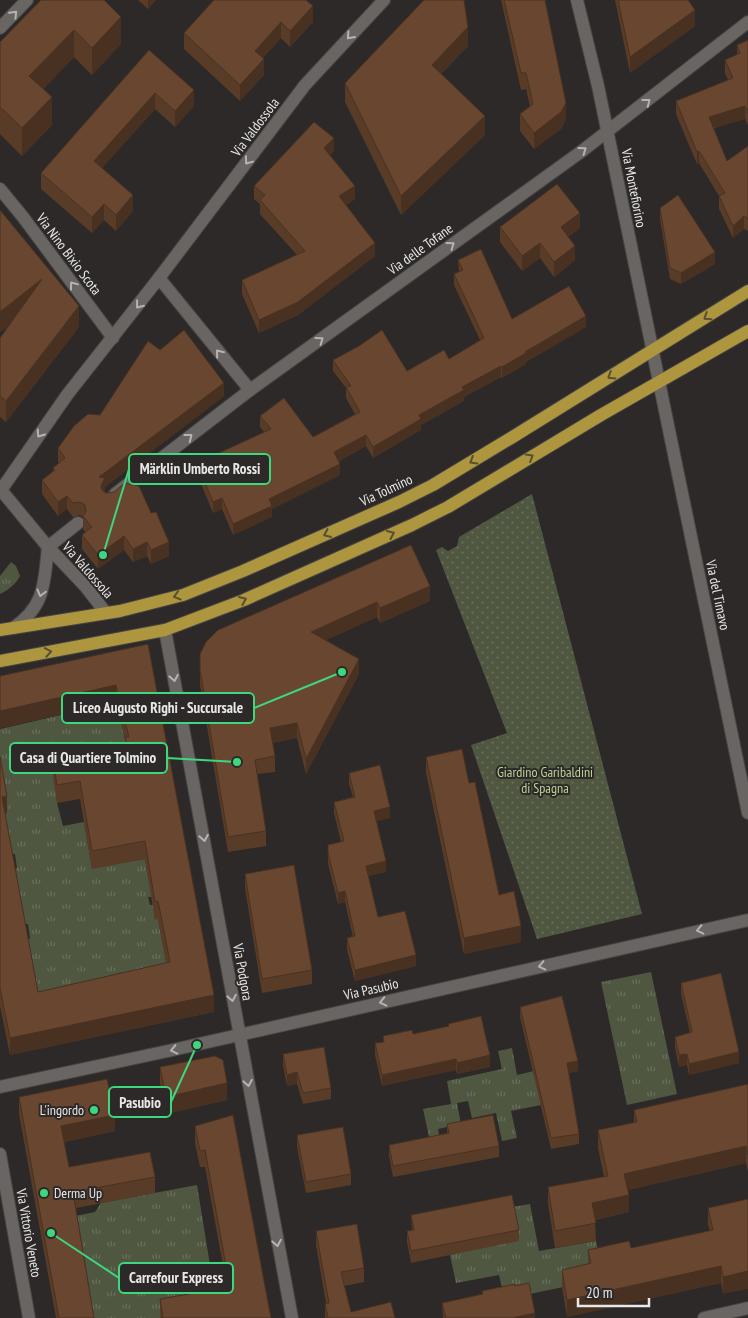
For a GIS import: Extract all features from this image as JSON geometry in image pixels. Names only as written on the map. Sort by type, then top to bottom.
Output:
[{"type":"main road","name":"Via Tolmino","points":[[0,630],[139,607],[203,588],[407,498],[433,485],[511,438],[748,291]]},
{"type":"main road","points":[[0,661],[165,630],[244,600],[433,514],[470,494],[600,415],[748,331]]},
{"type":"street","points":[[0,28],[27,0]]},
{"type":"street","name":"Via Valdossola","points":[[106,613],[85,586],[48,547],[1,490],[67,395],[113,338],[306,85],[384,0]]},
{"type":"street","name":"Via Montefiorino","points":[[577,0],[608,132],[659,383]]},
{"type":"street","name":"Via delle Tofane","points":[[109,499],[250,390],[608,132],[748,22]]},
{"type":"street","name":"Via Nino Bixio Scota","points":[[0,189],[113,338]]},
{"type":"street","points":[[159,278],[250,390]]},
{"type":"street","name":"Via del Timavo","points":[[659,383],[748,813]]},
{"type":"street","points":[[48,547],[78,523]]},
{"type":"street","name":"Via Valdossola","points":[[13,628],[27,617],[38,602],[42,592],[48,547]]},
{"type":"street","name":"Via Podgora","points":[[165,630],[292,1318]]},
{"type":"street","name":"Via Pasubio","points":[[0,1087],[748,920]]},
{"type":"street","name":"Via Vittorio Veneto","points":[[0,1154],[30,1318]]},
{"type":"street","points":[[704,1318],[748,1308]]},
{"type":"green space","name":"Giardino Garibaldini di Spagna","points":[[532,494],[642,914],[537,939],[471,745],[507,733],[436,550],[442,547],[448,551],[457,546],[459,537]]},
{"type":"green space","points":[[11,562],[16,566],[20,576],[12,586],[0,594],[0,576]]},
{"type":"green space","points":[[122,701],[121,721],[128,755],[103,753],[99,749],[66,756],[67,774],[57,803],[63,826],[84,822],[92,868],[145,859],[152,897],[148,897],[150,905],[153,905],[155,919],[158,919],[170,980],[38,1010],[25,940],[30,939],[28,924],[22,925],[12,870],[17,868],[15,854],[9,854],[0,775],[0,729]]},
{"type":"green space","points":[[651,972],[677,1094],[627,1105],[601,982]]},
{"type":"green space","points":[[512,1048],[517,1075],[534,1071],[541,1105],[511,1111],[517,1138],[502,1141],[496,1113],[472,1118],[468,1101],[457,1103],[461,1124],[438,1129],[442,1149],[432,1151],[423,1109],[451,1104],[447,1081],[502,1069],[498,1051]]},
{"type":"green space","points":[[197,1185],[216,1302],[160,1316],[160,1318],[91,1318],[75,1216],[95,1212],[101,1203]]},
{"type":"green space","points":[[530,1204],[539,1251],[596,1241],[601,1264],[568,1286],[515,1297],[504,1297],[499,1275],[456,1283],[450,1255],[512,1207]]},
{"type":"building","points":[[41,0],[104,0],[121,17],[92,48],[74,30],[29,76],[52,97],[22,128],[0,107],[0,42]]},
{"type":"building","points":[[214,0],[306,0],[313,6],[290,31],[281,22],[255,51],[264,59],[240,85],[184,33]]},
{"type":"building","points":[[424,0],[464,0],[468,27],[432,65],[485,116],[401,196],[345,83]]},
{"type":"building","points":[[504,0],[545,0],[566,103],[561,112],[534,133],[520,114],[533,104],[526,73],[521,73]]},
{"type":"building","points":[[618,0],[688,0],[695,10],[630,57]]},
{"type":"building","points":[[748,40],[748,113],[745,106],[709,117],[727,161],[748,146],[748,219],[744,216],[733,226],[719,196],[725,193],[699,151],[697,152],[676,101],[733,78],[725,60],[740,53],[737,45]]},
{"type":"building","points":[[149,50],[194,90],[175,111],[155,93],[94,161],[133,195],[116,215],[104,204],[92,217],[41,173]]},
{"type":"building","points":[[314,122],[334,138],[324,148],[355,186],[339,196],[375,243],[298,302],[259,320],[242,280],[305,251],[260,200],[265,195],[254,186]]},
{"type":"building","points":[[557,184],[580,213],[561,227],[575,246],[554,262],[540,243],[522,256],[500,227]]},
{"type":"building","points":[[678,195],[715,252],[681,273],[670,268],[660,208]]},
{"type":"building","points":[[0,210],[79,306],[6,401],[0,396],[0,338],[42,279],[0,312]]},
{"type":"building","points":[[481,249],[512,319],[569,286],[586,316],[502,367],[462,387],[464,390],[419,415],[421,419],[373,447],[366,435],[334,452],[340,464],[269,499],[272,506],[233,524],[222,498],[213,502],[197,463],[271,429],[260,416],[284,398],[313,437],[360,412],[346,387],[351,386],[333,360],[359,346],[382,330],[407,371],[444,350],[449,359],[484,338],[454,274],[463,270],[458,260]]},
{"type":"building","points":[[184,330],[224,383],[99,477],[105,478],[101,486],[102,490],[106,493],[114,492],[125,483],[139,486],[151,513],[156,512],[169,542],[151,550],[147,542],[133,549],[124,536],[98,555],[82,535],[92,527],[83,516],[86,512],[85,505],[80,502],[73,503],[67,496],[58,502],[42,480],[55,470],[53,468],[65,458],[58,448],[74,426],[88,414],[100,415],[148,341],[160,350]]},
{"type":"building","points":[[411,545],[430,586],[380,608],[377,602],[311,632],[359,659],[306,759],[297,723],[270,728],[275,756],[255,760],[266,831],[228,837],[200,670],[200,654],[206,642],[218,630]]},
{"type":"building","points":[[148,644],[214,995],[10,1038],[0,988],[0,757],[7,796],[2,797],[38,992],[170,962],[158,901],[155,902],[145,841],[92,851],[80,781],[57,785],[53,759],[127,745],[125,737],[129,737],[116,685],[0,711],[0,676]]},
{"type":"building","points":[[462,749],[469,783],[475,782],[499,895],[514,891],[521,926],[464,938],[426,757]]},
{"type":"building","points":[[380,765],[390,807],[374,811],[386,861],[366,866],[378,917],[405,911],[416,955],[355,970],[347,938],[355,936],[345,891],[338,893],[328,853],[328,845],[344,841],[334,802],[355,797],[349,773]]},
{"type":"building","points":[[294,865],[312,970],[262,979],[245,874]]},
{"type":"building","points":[[721,973],[739,1052],[689,1064],[687,1054],[679,1055],[675,1037],[692,1032],[681,983]]},
{"type":"building","points":[[562,996],[578,1061],[567,1063],[579,1134],[551,1138],[520,1007]]},
{"type":"building","points":[[481,1016],[490,1055],[457,1063],[456,1059],[382,1075],[375,1043],[384,1042],[383,1036],[412,1030],[413,1034]]},
{"type":"building","points":[[324,1047],[331,1088],[303,1093],[297,1072],[287,1075],[283,1054]]},
{"type":"building","points":[[215,1056],[223,1060],[227,1083],[166,1097],[160,1067]]},
{"type":"building","points":[[107,1079],[115,1115],[61,1126],[69,1167],[150,1152],[155,1177],[73,1192],[94,1318],[59,1318],[19,1097]]},
{"type":"building","points":[[748,1084],[748,1155],[746,1146],[624,1174],[629,1195],[592,1203],[596,1223],[555,1231],[548,1187],[608,1176],[598,1130],[637,1122],[634,1110]]},
{"type":"building","points":[[233,1115],[271,1318],[163,1318],[160,1299],[223,1288],[222,1283],[229,1282],[205,1150],[200,1151],[195,1126]]},
{"type":"building","points":[[493,1115],[499,1146],[393,1166],[389,1145],[449,1133],[447,1124]]},
{"type":"building","points":[[343,1127],[351,1174],[306,1182],[297,1135]]},
{"type":"building","points":[[512,1195],[519,1230],[411,1251],[407,1231],[414,1230],[411,1215]]},
{"type":"building","points":[[748,1199],[748,1271],[723,1277],[721,1266],[567,1300],[562,1270],[591,1263],[588,1250],[629,1241],[631,1248],[713,1230],[708,1208]]},
{"type":"building","points":[[357,1224],[364,1268],[341,1272],[351,1312],[391,1302],[395,1318],[328,1318],[325,1304],[329,1303],[316,1231]]},
{"type":"building","points":[[529,1283],[535,1313],[512,1318],[446,1318],[442,1303],[483,1294],[482,1291]]},
{"type":"place","name":"Märklin Umberto Rossi","points":[[103,555]]},
{"type":"place","name":"Liceo Augusto Righi - Succursale","points":[[342,672]]},
{"type":"place","name":"Casa di Quartiere Tolmino","points":[[237,762]]},
{"type":"place","name":"Pasubio","points":[[197,1045]]},
{"type":"place","name":"L'ingordo","points":[[94,1110]]},
{"type":"place","name":"Derma Up","points":[[44,1193]]},
{"type":"place","name":"Carrefour Express","points":[[51,1233]]}]
